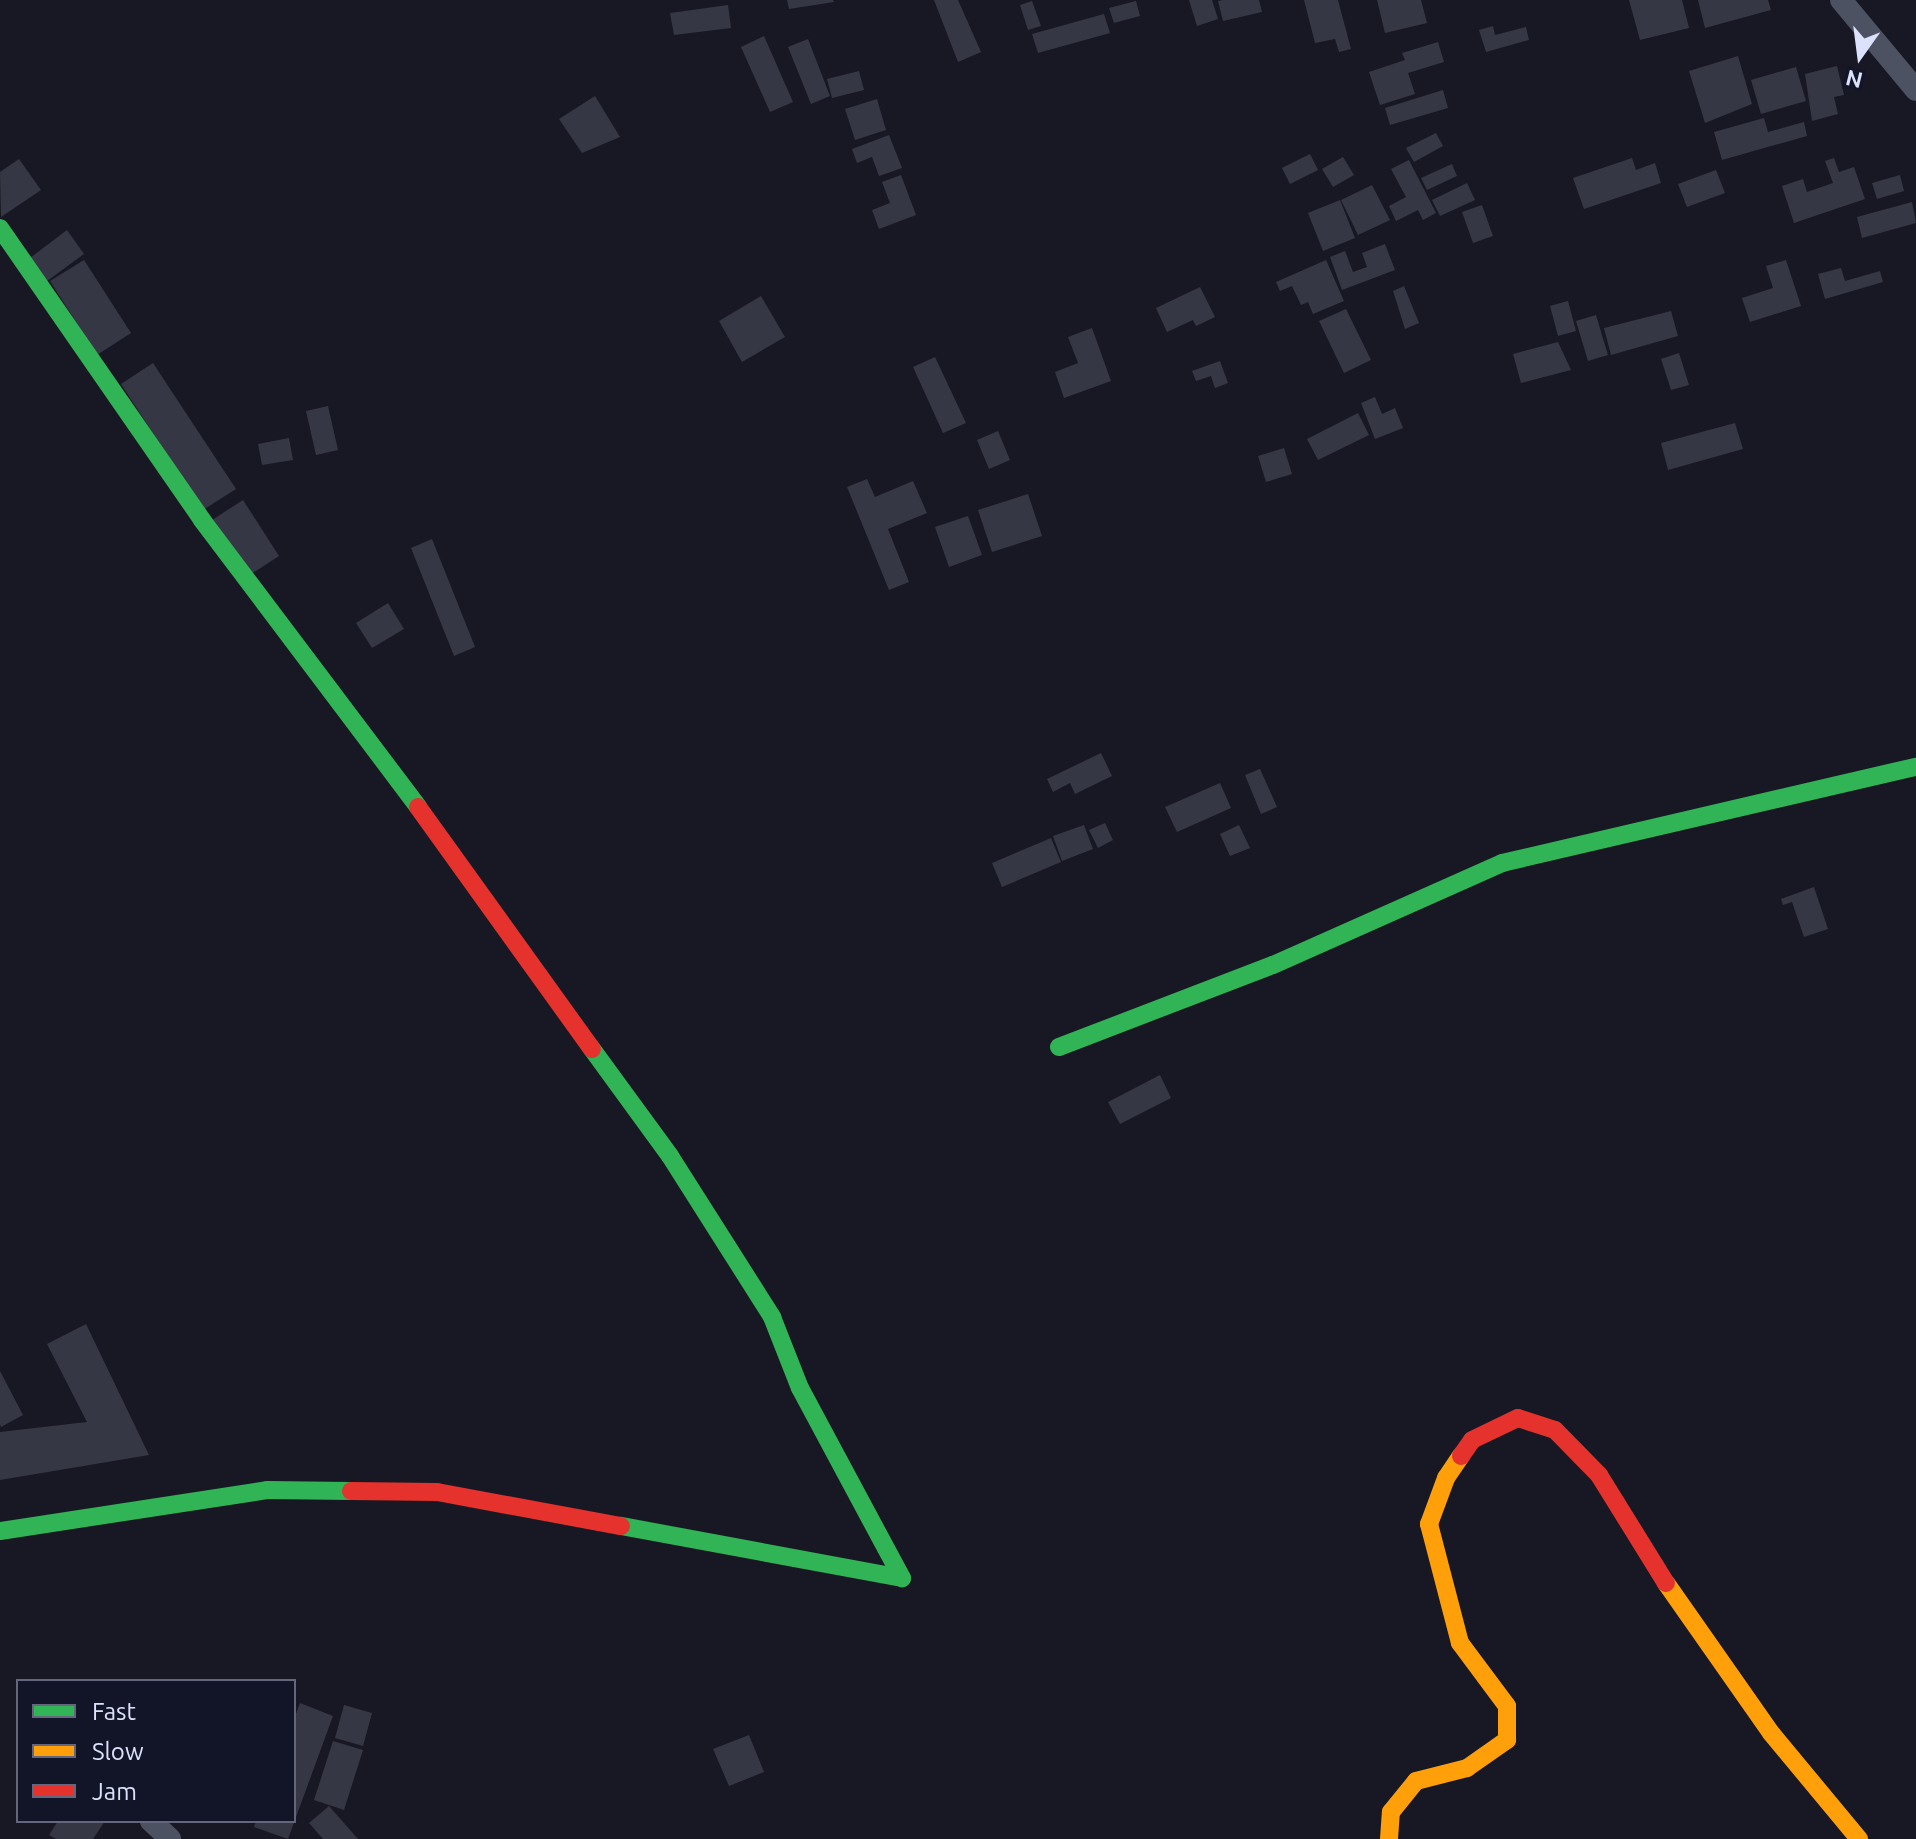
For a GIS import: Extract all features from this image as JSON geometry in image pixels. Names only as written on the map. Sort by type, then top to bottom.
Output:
[{"type":"street","points":[[1841,0],[1916,90]]},
{"type":"street","points":[[0,228],[160,462],[312,661],[670,1156],[772,1317],[800,1388],[902,1578],[437,1492],[267,1490],[0,1531]]},
{"type":"street","points":[[1059,1047],[1273,965],[1502,863],[1916,767]]},
{"type":"street","points":[[1389,1839],[1391,1812],[1416,1781],[1467,1768],[1507,1740],[1507,1706],[1460,1643],[1429,1524],[1446,1478],[1472,1440],[1518,1418],[1555,1430],[1599,1475],[1663,1578],[1762,1720],[1859,1839]]},
{"type":"street","points":[[153,1823],[170,1839]]},
{"type":"building","points":[[787,0],[833,0],[834,2],[789,9]]},
{"type":"building","points":[[934,0],[958,0],[981,52],[958,62]]},
{"type":"building","points":[[1189,0],[1212,0],[1218,19],[1197,26]]},
{"type":"building","points":[[1259,0],[1262,12],[1223,21],[1218,1]]},
{"type":"building","points":[[1304,0],[1338,0],[1351,49],[1339,52],[1335,39],[1315,43]]},
{"type":"building","points":[[1377,0],[1421,0],[1427,23],[1385,33]]},
{"type":"building","points":[[1629,0],[1682,0],[1689,28],[1640,40]]},
{"type":"building","points":[[1698,0],[1768,0],[1771,10],[1705,28]]},
{"type":"building","points":[[1032,1],[1041,26],[1028,30],[1020,5]]},
{"type":"building","points":[[1136,1],[1140,16],[1114,23],[1109,8]]},
{"type":"building","points":[[728,5],[731,28],[674,35],[670,13]]},
{"type":"building","points":[[1104,14],[1110,33],[1038,53],[1032,34]]},
{"type":"building","points":[[1493,26],[1495,35],[1526,27],[1529,40],[1486,52],[1479,30]]},
{"type":"building","points":[[764,36],[793,102],[770,112],[741,47]]},
{"type":"building","points":[[808,39],[830,96],[811,104],[788,47]]},
{"type":"building","points":[[1438,42],[1444,62],[1408,73],[1415,94],[1380,105],[1369,72],[1405,60],[1402,53]]},
{"type":"building","points":[[1738,56],[1752,104],[1705,123],[1689,71]]},
{"type":"building","points":[[1837,66],[1844,95],[1834,97],[1838,114],[1812,121],[1805,74]]},
{"type":"building","points":[[1796,67],[1806,101],[1761,114],[1751,80]]},
{"type":"building","points":[[859,71],[864,90],[832,98],[827,79]]},
{"type":"building","points":[[1443,90],[1448,108],[1390,125],[1385,108]]},
{"type":"building","points":[[595,96],[620,137],[582,153],[559,119]]},
{"type":"building","points":[[877,99],[886,130],[855,140],[845,109]]},
{"type":"building","points":[[1764,118],[1768,132],[1804,122],[1807,136],[1722,160],[1714,132]]},
{"type":"building","points":[[1436,133],[1443,146],[1414,162],[1406,148]]},
{"type":"building","points":[[889,135],[902,168],[879,176],[872,157],[857,163],[852,149]]},
{"type":"building","points":[[1310,154],[1318,170],[1290,184],[1282,168]]},
{"type":"building","points":[[1343,157],[1354,175],[1333,187],[1322,169]]},
{"type":"building","points":[[1632,158],[1636,170],[1655,163],[1661,183],[1584,209],[1573,178]]},
{"type":"building","points":[[1834,158],[1839,172],[1854,167],[1865,199],[1794,223],[1782,186],[1803,179],[1807,192],[1833,183],[1825,161]]},
{"type":"building","points":[[19,159],[41,190],[1,217],[0,172]]},
{"type":"building","points":[[1409,160],[1436,213],[1423,220],[1418,210],[1396,221],[1389,206],[1406,197],[1391,169]]},
{"type":"building","points":[[1452,164],[1457,176],[1427,190],[1421,178]]},
{"type":"building","points":[[1716,170],[1725,193],[1687,207],[1678,184]]},
{"type":"building","points":[[901,175],[916,215],[879,229],[872,210],[890,203],[882,182]]},
{"type":"building","points":[[1900,175],[1904,191],[1877,199],[1872,183]]},
{"type":"building","points":[[1467,183],[1475,200],[1440,216],[1432,200]]},
{"type":"building","points":[[1372,185],[1390,220],[1358,235],[1341,200]]},
{"type":"building","points":[[1340,200],[1355,238],[1323,251],[1308,213]]},
{"type":"building","points":[[1912,202],[1916,223],[1862,238],[1857,217]]},
{"type":"building","points":[[1482,205],[1493,236],[1473,243],[1462,212]]},
{"type":"building","points":[[67,230],[84,254],[43,284],[26,261]]},
{"type":"building","points":[[1385,244],[1395,270],[1342,290],[1330,257],[1345,251],[1353,272],[1367,267],[1362,253]]},
{"type":"building","points":[[84,260],[131,333],[97,355],[50,281]]},
{"type":"building","points":[[1326,260],[1344,301],[1313,314],[1308,302],[1301,305],[1292,286],[1280,291],[1276,282]]},
{"type":"building","points":[[1786,260],[1801,306],[1750,322],[1742,298],[1773,288],[1766,266]]},
{"type":"building","points":[[1841,268],[1845,281],[1880,271],[1883,282],[1825,299],[1818,274]]},
{"type":"building","points":[[1404,286],[1419,323],[1405,329],[1393,291]]},
{"type":"building","points":[[1200,287],[1215,317],[1196,326],[1193,320],[1167,332],[1156,308]]},
{"type":"building","points":[[761,296],[785,337],[742,362],[719,321]]},
{"type":"building","points":[[1568,301],[1576,331],[1558,336],[1550,306]]},
{"type":"building","points":[[1346,309],[1371,360],[1344,373],[1319,321]]},
{"type":"building","points":[[1671,311],[1678,336],[1611,355],[1604,328]]},
{"type":"building","points":[[1596,315],[1608,355],[1588,361],[1576,321]]},
{"type":"building","points":[[1092,328],[1111,381],[1064,398],[1055,372],[1078,363],[1068,337]]},
{"type":"building","points":[[1558,342],[1571,370],[1521,383],[1513,354]]},
{"type":"building","points":[[1679,353],[1689,385],[1671,390],[1661,359]]},
{"type":"building","points":[[935,357],[966,423],[943,433],[913,367]]},
{"type":"building","points":[[1220,361],[1228,383],[1215,388],[1211,376],[1196,381],[1192,371]]},
{"type":"building","points":[[153,363],[236,489],[203,510],[121,384]]},
{"type":"building","points":[[1375,397],[1382,414],[1395,408],[1403,428],[1375,439],[1361,403]]},
{"type":"building","points":[[328,406],[338,450],[316,455],[306,411]]},
{"type":"building","points":[[1358,413],[1369,435],[1318,460],[1307,439]]},
{"type":"building","points":[[1735,423],[1743,449],[1668,470],[1661,443]]},
{"type":"building","points":[[998,431],[1010,460],[989,469],[977,440]]},
{"type":"building","points":[[289,438],[293,460],[262,465],[258,444]]},
{"type":"building","points":[[1284,448],[1292,474],[1266,482],[1258,456]]},
{"type":"building","points":[[867,479],[875,497],[913,481],[927,513],[888,529],[909,582],[889,590],[847,487]]},
{"type":"building","points":[[1028,494],[1042,536],[992,552],[978,510]]},
{"type":"building","points":[[243,500],[279,556],[248,576],[212,520]]},
{"type":"building","points":[[968,516],[982,555],[949,567],[935,527]]},
{"type":"building","points":[[432,539],[475,647],[454,656],[411,548]]},
{"type":"building","points":[[388,603],[404,629],[372,648],[356,623]]},
{"type":"building","points":[[1101,753],[1112,776],[1075,794],[1070,783],[1053,792],[1047,779]]},
{"type":"building","points":[[1260,769],[1277,807],[1261,814],[1245,775]]},
{"type":"building","points":[[1220,783],[1231,808],[1177,832],[1165,807]]},
{"type":"building","points":[[1105,823],[1113,840],[1098,848],[1089,830]]},
{"type":"building","points":[[1084,825],[1093,849],[1062,861],[1053,836]]},
{"type":"building","points":[[1239,825],[1250,848],[1230,856],[1220,834]]},
{"type":"building","points":[[1051,838],[1061,862],[1002,887],[992,863]]},
{"type":"building","points":[[1814,887],[1828,929],[1804,937],[1792,902],[1783,905],[1781,899]]},
{"type":"building","points":[[1160,1075],[1171,1098],[1120,1124],[1108,1102]]},
{"type":"building","points":[[86,1324],[149,1455],[0,1480],[0,1432],[87,1422],[47,1344]]},
{"type":"building","points":[[0,1371],[23,1415],[1,1427],[0,1424]]},
{"type":"building","points":[[300,1703],[333,1716],[296,1817],[296,1714]]},
{"type":"building","points":[[344,1705],[372,1713],[363,1746],[335,1738]]},
{"type":"building","points":[[749,1735],[764,1772],[729,1786],[713,1749]]},
{"type":"building","points":[[333,1741],[363,1750],[344,1810],[314,1800]]},
{"type":"building","points":[[329,1806],[358,1839],[323,1839],[309,1823]]},
{"type":"building","points":[[57,1823],[104,1823],[93,1839],[56,1839],[49,1835]]},
{"type":"building","points":[[255,1823],[294,1823],[288,1839],[254,1827]]},
{"type":"traffic: fast","points":[[0,228],[202,520],[418,807]]},
{"type":"traffic: fast","points":[[1059,1047],[1273,965],[1502,863],[1916,767]]},
{"type":"traffic: fast","points":[[592,1049],[670,1156],[772,1317],[800,1388],[902,1578],[621,1526]]},
{"type":"traffic: fast","points":[[0,1531],[267,1490],[351,1491]]},
{"type":"traffic: slow","points":[[1389,1839],[1391,1812],[1416,1781],[1467,1768],[1507,1740],[1507,1706],[1460,1643],[1429,1524],[1446,1478],[1461,1456]]},
{"type":"traffic: slow","points":[[1666,1583],[1771,1733],[1859,1839]]},
{"type":"traffic: jam","points":[[418,807],[592,1049]]},
{"type":"traffic: jam","points":[[1461,1456],[1472,1440],[1518,1418],[1555,1430],[1599,1475],[1666,1583]]},
{"type":"traffic: jam","points":[[351,1491],[437,1492],[621,1526]]}]
